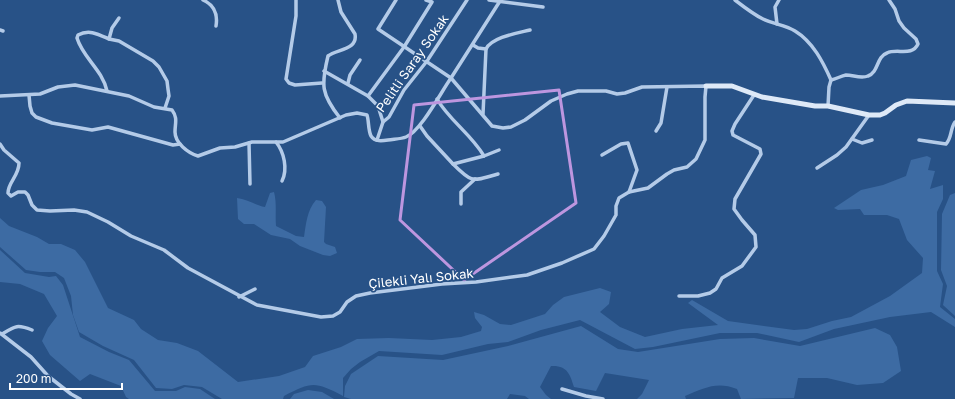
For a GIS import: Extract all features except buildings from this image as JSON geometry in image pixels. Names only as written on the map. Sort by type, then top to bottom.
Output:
[{"type":"street","points":[[203,0],[211,5],[215,11],[217,19],[216,26]]},
{"type":"street","points":[[296,0],[296,16],[286,80],[289,84],[322,83]]},
{"type":"street","points":[[338,0],[341,12],[355,34],[355,41],[352,46],[328,56],[322,83],[326,99],[340,118]]},
{"type":"street","points":[[396,0],[378,28],[451,78],[492,126],[503,128],[511,127],[525,120],[550,101],[566,94],[606,91],[617,94],[642,87],[732,86],[754,95],[772,99],[815,106],[828,106],[869,115],[880,115],[896,105],[907,101],[955,103]]},
{"type":"street","points":[[368,96],[404,47],[432,2],[426,0]]},
{"type":"street","name":"Pelitli Saray Sokak","points":[[377,140],[384,122],[390,117],[404,90],[427,61],[468,0]]},
{"type":"street","points":[[489,0],[543,7]]},
{"type":"street","points":[[735,0],[754,14],[777,24],[789,27],[801,36],[815,50],[823,62],[831,80],[828,106]]},
{"type":"street","points":[[777,24],[774,7],[779,0]]},
{"type":"street","points":[[831,80],[845,75],[867,77],[873,74],[876,70],[881,56],[893,51],[909,52],[917,47],[918,44],[916,39],[899,21],[895,9],[889,0]]},
{"type":"street","points":[[0,96],[40,94],[58,87],[75,85],[129,96],[154,107],[172,110],[176,118],[175,134],[180,144],[185,149],[198,156],[220,148],[235,147],[261,141],[276,142],[290,140],[340,118],[356,113],[367,115],[370,134],[373,138],[383,141],[407,136],[414,133],[420,126],[500,1]]},
{"type":"street","points":[[109,39],[112,28],[119,18]]},
{"type":"street","points":[[483,114],[486,49],[490,43],[501,38],[530,30]]},
{"type":"street","points":[[107,91],[101,76],[81,48],[77,38],[78,35],[88,32],[96,33],[109,39],[119,40],[153,61],[167,81],[169,96],[165,108]]},
{"type":"street","points":[[473,45],[478,48],[486,49]]},
{"type":"street","points":[[348,83],[350,75],[360,60]]},
{"type":"street","points":[[324,71],[348,83],[368,96],[378,106],[384,122]]},
{"type":"street","points":[[629,192],[648,188],[674,170],[687,167],[696,159],[705,140],[706,86]]},
{"type":"street","points":[[656,130],[661,123],[666,87]]},
{"type":"street","points":[[29,95],[32,113],[36,117],[52,123],[92,130],[108,127],[173,145],[180,144]]},
{"type":"street","points":[[679,296],[698,296],[710,293],[716,288],[722,278],[742,266],[756,247],[755,235],[734,209],[735,199],[761,154],[760,149],[733,135],[732,131],[754,95]]},
{"type":"street","points":[[437,98],[442,107],[466,133],[484,156]]},
{"type":"street","points":[[817,168],[846,148],[869,115]]},
{"type":"street","points":[[919,140],[946,144],[948,142],[952,126],[955,122]]},
{"type":"street","points":[[420,126],[427,136],[453,164],[469,178],[475,180]]},
{"type":"street","points":[[852,139],[862,143],[872,140]]},
{"type":"street","points":[[276,142],[280,148],[286,171],[282,181]]},
{"type":"street","points":[[249,143],[250,184]]},
{"type":"street","points":[[602,155],[621,144],[628,143],[637,170],[629,192]]},
{"type":"street","name":"Çilekli Yalı Sokak","points":[[0,144],[4,150],[19,163],[19,169],[16,177],[8,188],[8,193],[12,196],[18,192],[25,192],[28,195],[32,205],[38,210],[74,210],[87,212],[131,236],[164,250],[188,268],[257,305],[321,317],[333,316],[340,312],[347,302],[356,296],[442,284],[476,282],[527,275],[594,250],[616,215],[616,206],[619,198],[629,192]]},
{"type":"street","points":[[453,164],[484,156],[499,150]]},
{"type":"street","points":[[461,204],[461,192],[475,180],[498,174]]},
{"type":"street","points":[[239,296],[255,289]]},
{"type":"street","points":[[32,330],[18,326],[1,334],[31,357],[48,376],[80,399]]},
{"type":"street","points":[[562,388],[586,396],[603,399]]},
{"type":"highlighted area","points":[[559,90],[576,203],[464,280],[400,220],[414,105]]},
{"type":"shaded area","points":[[927,156],[931,158],[928,170],[935,171],[930,189],[943,185],[943,199],[937,212],[937,271],[943,284],[940,307],[955,319],[955,327],[931,312],[890,317],[834,329],[799,342],[757,333],[720,333],[653,347],[635,349],[580,320],[541,330],[508,342],[488,344],[442,355],[379,351],[360,362],[343,378],[343,396],[325,388],[313,385],[293,391],[284,396],[283,399],[222,399],[202,387],[184,385],[172,389],[156,388],[134,360],[103,346],[79,332],[73,315],[71,296],[64,278],[55,272],[26,270],[0,247],[0,218],[9,226],[37,237],[49,244],[61,244],[75,250],[85,262],[108,308],[134,320],[141,329],[158,340],[177,343],[198,351],[238,382],[279,376],[305,367],[313,356],[341,347],[357,339],[389,338],[432,340],[461,337],[481,331],[482,327],[475,318],[474,312],[484,315],[500,324],[511,325],[545,314],[553,305],[564,297],[600,288],[611,292],[609,304],[600,312],[620,327],[645,337],[682,329],[718,325],[688,303],[692,300],[728,321],[794,330],[807,329],[851,317],[890,296],[922,273],[923,258],[907,240],[899,219],[887,215],[864,215],[860,209],[838,210],[834,208],[861,190],[883,185],[906,176],[911,160]]},
{"type":"shaded area","points":[[274,192],[276,226],[296,236],[304,237],[307,217],[313,204],[316,200],[322,201],[326,207],[324,242],[335,247],[337,253],[330,256],[323,255],[300,246],[290,239],[271,235],[254,224],[244,224],[238,219],[237,198],[265,207],[270,193]]},
{"type":"shaded area","points":[[955,193],[955,316],[943,305],[947,286],[941,270],[942,214],[950,195]]},
{"type":"shaded area","points":[[0,250],[25,273],[49,277],[56,276],[63,285],[80,337],[109,352],[129,360],[155,391],[176,391],[185,387],[200,389],[215,399],[129,399],[126,397],[121,386],[90,374],[80,381],[50,355],[42,341],[48,328],[57,316],[44,294],[20,284],[0,282]]},
{"type":"shaded area","points":[[581,326],[618,349],[638,352],[720,339],[754,338],[800,346],[875,328],[890,335],[897,347],[901,371],[883,383],[857,385],[827,378],[798,378],[794,398],[741,399],[737,389],[723,386],[711,386],[685,396],[686,399],[637,399],[642,394],[649,380],[605,373],[596,391],[574,387],[567,371],[556,366],[551,366],[540,387],[551,399],[529,399],[525,396],[510,394],[507,399],[351,399],[344,397],[345,386],[351,374],[378,356],[443,360],[508,346]]},
{"type":"shaded area","points":[[308,390],[322,392],[334,399],[290,399],[294,394]]}]
